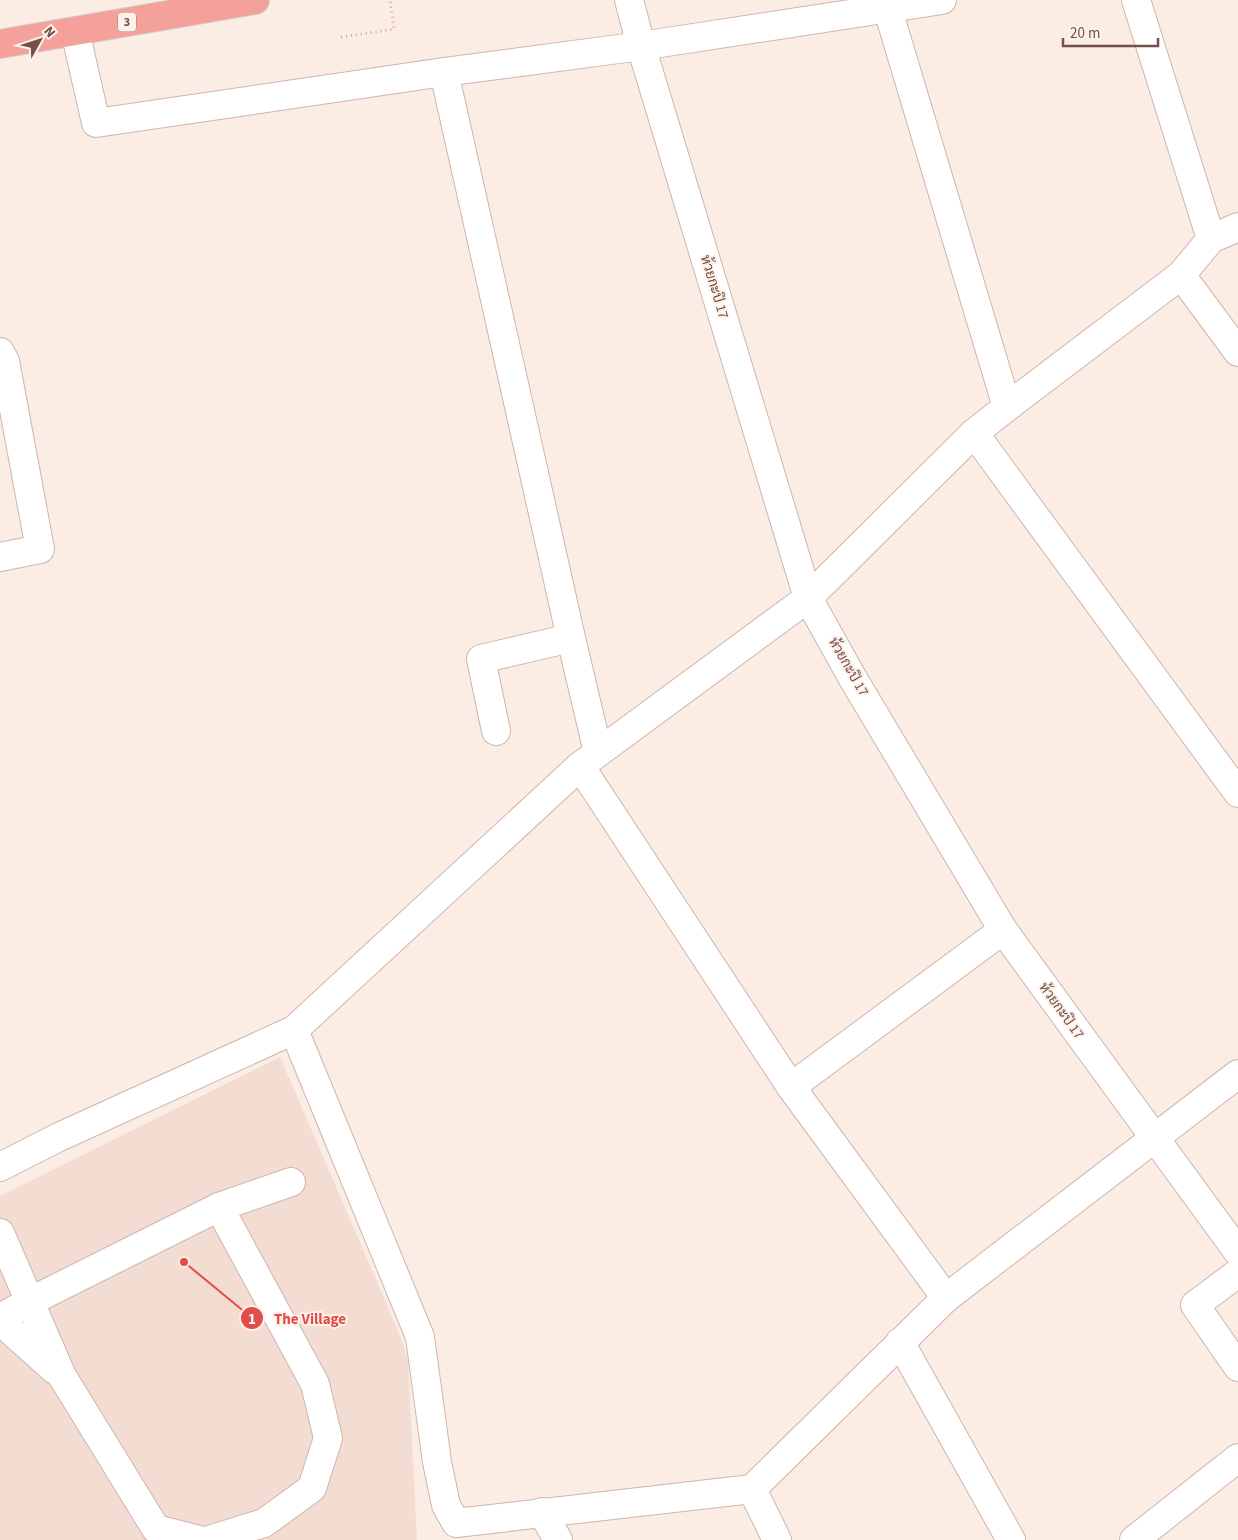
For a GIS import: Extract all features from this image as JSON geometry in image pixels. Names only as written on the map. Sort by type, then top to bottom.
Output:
[{"type":"highway","name":"3","points":[[0,44],[255,0]]},
{"type":"street","name":"ห้วยกะปิ 17","points":[[629,0],[641,46],[808,598],[852,676],[1003,930],[1238,1252]]},
{"type":"street","points":[[75,31],[96,123],[444,72],[641,46],[886,4],[942,0]]},
{"type":"street","points":[[1136,0],[1211,239]]},
{"type":"street","points":[[886,4],[1007,407]]},
{"type":"street","points":[[444,72],[571,638],[589,759],[791,1087],[946,1298]]},
{"type":"street","points":[[0,1167],[59,1137],[294,1030],[589,759],[808,598],[974,433],[1182,275],[1211,239],[1238,227]]},
{"type":"street","points":[[1182,275],[1238,352]]},
{"type":"street","points":[[0,352],[5,361],[40,549],[0,557]]},
{"type":"street","points":[[974,433],[1238,793]]},
{"type":"street","points":[[496,730],[481,659],[571,638]]},
{"type":"street","points":[[791,1087],[1003,930]]},
{"type":"street","points":[[294,1030],[420,1337],[437,1462],[446,1505],[456,1523],[752,1489],[946,1298],[1238,1074]]},
{"type":"street","points":[[62,1376],[0,1320],[29,1302],[219,1208],[291,1182]]},
{"type":"street","points":[[209,1540],[264,1523],[312,1488],[328,1438],[315,1384],[219,1208]]},
{"type":"street","points":[[0,1233],[62,1376],[156,1529],[199,1540]]},
{"type":"street","points":[[1238,1273],[1195,1305],[1238,1367]]},
{"type":"street","points":[[900,1342],[1011,1540]]},
{"type":"street","points":[[1134,1540],[1238,1458]]},
{"type":"street","points":[[752,1489],[777,1540]]},
{"type":"street","points":[[542,1512],[558,1540]]},
{"type":"path","points":[[341,37],[394,29],[390,0]]},
{"type":"shaded area","points":[[280,1057],[397,1328],[408,1359],[417,1540],[0,1540],[0,1196]]},
{"type":"place","name":"The Village","points":[[184,1262]]}]
